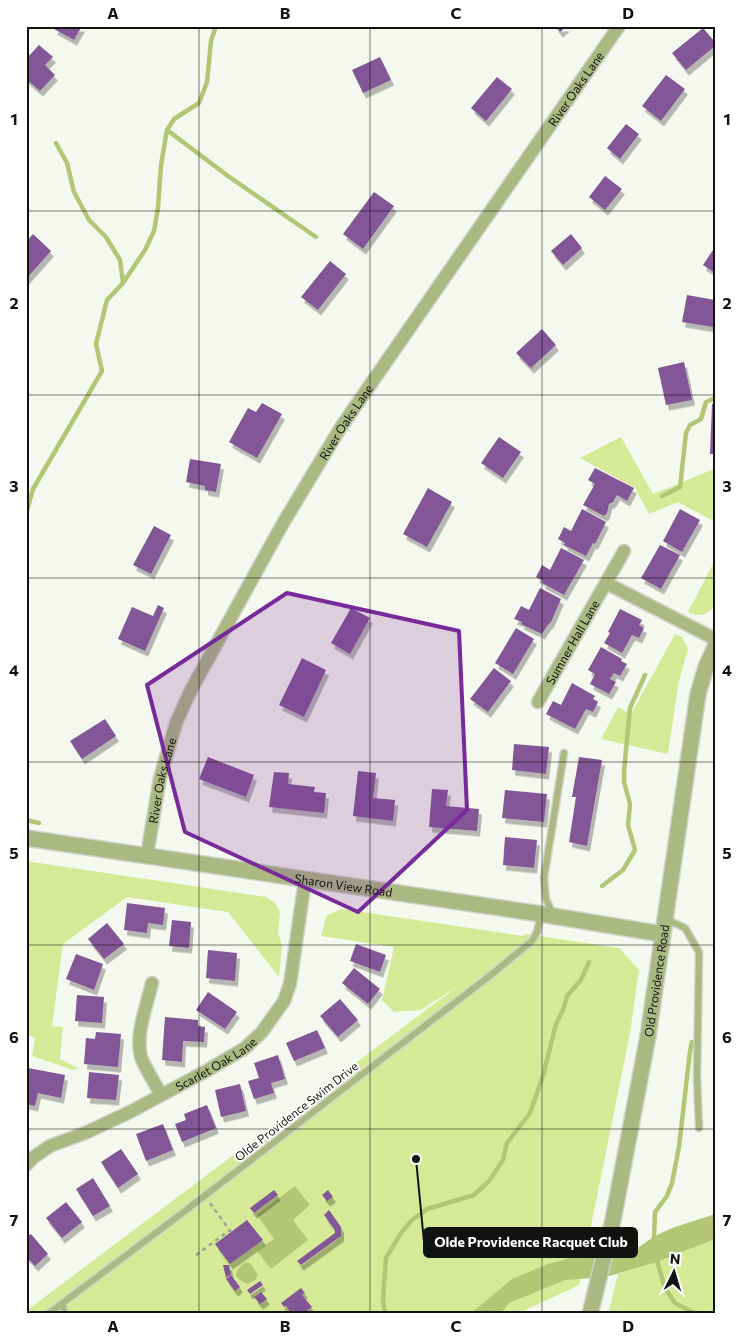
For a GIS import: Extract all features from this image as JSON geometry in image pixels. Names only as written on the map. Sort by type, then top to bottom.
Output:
[{"type":"street","name":"River Oaks Lane","points":[[147,855],[160,778],[176,723],[191,690],[282,526],[341,427],[619,26]]},
{"type":"street","name":"Sumner Hall Lane","points":[[538,702],[624,552]]},
{"type":"street","points":[[606,583],[715,639]]},
{"type":"street","name":"Old Providence Road","points":[[591,1309],[613,1220],[648,1036],[698,694],[706,667],[715,647]]},
{"type":"street","name":"Sharon View Road","points":[[26,838],[547,915],[664,926]]},
{"type":"street","name":"Scarlet Oak Lane","points":[[26,1165],[50,1146],[85,1133],[161,1095],[244,1048],[262,1032],[284,1000],[290,984],[305,880]]},
{"type":"street","points":[[152,983],[139,1037],[140,1049],[148,1071],[161,1095]]},
{"type":"lane","points":[[547,915],[544,878],[564,753]]},
{"type":"lane","name":"Olde Providence Swim Drive","points":[[48,1314],[492,974],[532,941],[547,915]]},
{"type":"lane","points":[[664,926],[684,928],[699,952],[697,1078],[699,1128]]},
{"type":"lane","points":[[63,1303],[64,1314]]},
{"type":"path","points":[[196,1255],[230,1231],[208,1200]]},
{"type":"highlighted area","points":[[287,593],[459,631],[467,810],[358,912],[185,832],[147,685]]},
{"type":"shaded area","points":[[621,437],[653,494],[714,469],[715,522],[678,502],[649,514],[635,488],[580,458]]},
{"type":"shaded area","points":[[715,560],[715,606],[702,615],[688,612]]},
{"type":"shaded area","points":[[675,634],[682,637],[688,649],[679,681],[668,754],[601,739],[618,707],[631,714]]},
{"type":"shaded area","points":[[26,861],[266,897],[275,903],[280,912],[278,932],[282,946],[279,977],[228,912],[127,897],[63,944],[52,1026],[63,1027],[60,1059],[78,1068],[73,1070],[32,1056],[35,1039],[26,1033]]},
{"type":"shaded area","points":[[342,909],[523,936],[526,934],[619,948],[639,970],[630,1033],[579,1285],[517,1314],[26,1314],[26,1311],[458,986],[421,1010],[394,1012],[382,1000],[394,947],[321,936],[327,915]]},
{"type":"shaded area","points":[[295,1186],[310,1205],[293,1220],[308,1240],[271,1269],[257,1251],[274,1239],[257,1215]]},
{"type":"shaded area","points":[[715,1214],[715,1239],[657,1262],[606,1277],[565,1280],[509,1303],[500,1314],[470,1314],[512,1279],[548,1264],[584,1254],[619,1253],[636,1249],[655,1236],[672,1228]]},
{"type":"shaded area","points":[[715,1239],[715,1314],[608,1314],[618,1274],[657,1262]]},
{"type":"shaded area","points":[[245,1262],[250,1263],[258,1275],[255,1280],[248,1284],[239,1279],[236,1274]]},
{"type":"building","points":[[56,26],[82,26],[74,40],[54,29]]},
{"type":"building","points":[[555,26],[567,26],[560,32]]},
{"type":"building","points":[[703,28],[715,42],[715,46],[686,70],[672,53]]},
{"type":"building","points":[[39,45],[53,57],[45,65],[55,75],[40,91],[26,79],[26,59]]},
{"type":"building","points":[[380,57],[391,80],[363,93],[352,70]]},
{"type":"building","points":[[666,75],[685,89],[661,121],[642,106]]},
{"type":"building","points":[[497,77],[512,89],[486,121],[471,108]]},
{"type":"building","points":[[626,124],[639,134],[620,159],[607,148]]},
{"type":"building","points":[[605,176],[622,189],[605,210],[589,197]]},
{"type":"building","points":[[374,192],[394,206],[363,249],[343,234]]},
{"type":"building","points":[[33,234],[51,251],[26,279],[26,242]]},
{"type":"building","points":[[571,234],[582,248],[563,265],[551,251]]},
{"type":"building","points":[[715,247],[715,273],[703,265]]},
{"type":"building","points":[[330,261],[346,274],[318,310],[301,297]]},
{"type":"building","points":[[687,295],[715,300],[713,327],[682,322]]},
{"type":"building","points":[[542,329],[556,345],[531,368],[516,353]]},
{"type":"building","points":[[684,362],[692,400],[666,405],[658,368]]},
{"type":"building","points":[[262,403],[282,414],[257,458],[229,442],[248,408],[256,412]]},
{"type":"building","points":[[712,404],[715,404],[715,454],[710,454]]},
{"type":"building","points":[[499,437],[521,452],[503,478],[481,463]]},
{"type":"building","points":[[190,459],[221,464],[216,492],[205,490],[205,486],[186,482]]},
{"type":"building","points":[[595,468],[634,488],[627,501],[617,495],[613,502],[609,504],[607,513],[604,516],[583,505],[595,484],[588,480]]},
{"type":"building","points":[[428,488],[452,502],[427,547],[403,534]]},
{"type":"building","points":[[582,509],[606,522],[595,544],[593,543],[586,556],[564,545],[565,543],[558,539],[564,527],[571,531]]},
{"type":"building","points":[[680,509],[700,520],[682,552],[663,541]]},
{"type":"building","points":[[154,526],[171,535],[151,574],[133,565]]},
{"type":"building","points":[[660,545],[680,555],[661,589],[641,578]]},
{"type":"building","points":[[561,548],[584,560],[564,595],[542,583],[543,581],[536,577],[542,565],[550,570]]},
{"type":"building","points":[[540,588],[561,599],[551,622],[542,634],[514,619],[521,606],[529,610]]},
{"type":"building","points":[[158,605],[164,608],[145,651],[118,639],[132,607],[153,616]]},
{"type":"building","points":[[351,608],[370,618],[350,654],[331,643]]},
{"type":"building","points":[[620,609],[642,620],[639,625],[644,628],[639,638],[632,635],[622,653],[604,643]]},
{"type":"building","points":[[516,628],[534,639],[513,674],[495,663]]},
{"type":"building","points":[[601,647],[627,664],[620,676],[614,673],[610,679],[616,682],[609,694],[590,684],[595,674],[588,670]]},
{"type":"building","points":[[302,658],[326,670],[304,717],[279,705]]},
{"type":"building","points":[[494,668],[511,681],[488,712],[470,699]]},
{"type":"building","points":[[572,683],[595,696],[593,699],[598,702],[593,712],[586,709],[575,729],[546,714],[553,701],[561,705]]},
{"type":"building","points":[[105,719],[116,736],[82,759],[70,741]]},
{"type":"building","points":[[514,744],[549,747],[546,774],[512,770]]},
{"type":"building","points":[[208,757],[254,775],[246,797],[199,779]]},
{"type":"building","points":[[579,757],[602,760],[587,846],[569,842],[576,797],[572,797]]},
{"type":"building","points":[[358,771],[376,773],[373,798],[395,800],[393,821],[353,816]]},
{"type":"building","points":[[274,772],[289,773],[288,784],[315,787],[314,792],[326,793],[324,813],[269,807]]},
{"type":"building","points":[[432,789],[448,790],[446,806],[479,809],[477,831],[429,827]]},
{"type":"building","points":[[505,790],[547,794],[544,822],[502,818]]},
{"type":"building","points":[[505,837],[537,840],[534,868],[503,865]]},
{"type":"building","points":[[127,903],[165,908],[163,925],[148,923],[147,933],[124,930]]},
{"type":"building","points":[[172,920],[191,922],[189,948],[169,946]]},
{"type":"building","points":[[107,923],[124,944],[104,959],[88,939]]},
{"type":"building","points":[[356,944],[386,955],[380,972],[350,961]]},
{"type":"building","points":[[208,950],[237,953],[235,981],[206,978]]},
{"type":"building","points":[[76,954],[103,964],[94,990],[66,979]]},
{"type":"building","points":[[354,968],[380,989],[368,1004],[342,983]]},
{"type":"building","points":[[208,992],[237,1012],[225,1029],[196,1010]]},
{"type":"building","points":[[77,995],[104,997],[102,1023],[75,1021]]},
{"type":"building","points":[[340,999],[358,1020],[338,1037],[320,1016]]},
{"type":"building","points":[[165,1017],[198,1020],[198,1026],[205,1027],[204,1042],[183,1041],[182,1062],[162,1060]]},
{"type":"building","points":[[317,1030],[325,1048],[294,1061],[286,1043]]},
{"type":"building","points":[[96,1032],[121,1034],[118,1067],[84,1064],[86,1038],[95,1039]]},
{"type":"building","points":[[278,1055],[285,1079],[271,1083],[274,1093],[254,1099],[248,1081],[259,1078],[254,1063]]},
{"type":"building","points":[[28,1068],[65,1075],[61,1098],[38,1093],[35,1106],[26,1104]]},
{"type":"building","points":[[89,1072],[119,1075],[116,1100],[87,1098]]},
{"type":"building","points":[[240,1084],[246,1111],[221,1117],[215,1090]]},
{"type":"building","points":[[207,1105],[216,1128],[182,1142],[175,1124],[186,1120],[184,1114]]},
{"type":"building","points":[[163,1124],[173,1150],[146,1161],[136,1134]]},
{"type":"building","points":[[121,1149],[138,1174],[118,1188],[101,1162]]},
{"type":"building","points":[[93,1178],[110,1206],[93,1216],[76,1189]]},
{"type":"building","points":[[274,1190],[278,1195],[254,1213],[250,1208]]},
{"type":"building","points":[[328,1190],[333,1197],[327,1201],[322,1195]]},
{"type":"building","points":[[66,1202],[82,1222],[62,1238],[46,1218]]},
{"type":"building","points":[[329,1210],[341,1227],[341,1236],[301,1265],[297,1261],[335,1233],[335,1230],[324,1215]]},
{"type":"building","points":[[247,1220],[263,1240],[230,1264],[215,1244]]},
{"type":"building","points":[[31,1234],[48,1254],[35,1266],[26,1256],[26,1237]]},
{"type":"building","points":[[223,1265],[229,1265],[231,1274],[226,1278]]},
{"type":"building","points":[[231,1275],[240,1287],[235,1291],[226,1279]]},
{"type":"building","points":[[260,1281],[263,1285],[250,1294],[247,1290]]},
{"type":"building","points":[[301,1288],[305,1293],[302,1295],[312,1307],[303,1314],[292,1314],[281,1303]]},
{"type":"building","points":[[261,1292],[267,1299],[260,1304],[254,1297]]},
{"type":"waterway","points":[[26,514],[33,489],[102,371],[96,344],[107,300],[123,283],[145,250],[154,231],[167,130],[174,119],[199,103],[207,82],[211,41],[216,26]]},
{"type":"waterway","points":[[167,130],[228,176],[316,237]]},
{"type":"waterway","points":[[56,143],[67,163],[74,192],[89,220],[106,237],[120,260],[123,283]]},
{"type":"waterway","points":[[662,496],[680,487],[686,433],[690,425],[701,419],[706,402],[715,398]]},
{"type":"waterway","points":[[602,886],[623,870],[635,850],[628,825],[630,804],[624,782],[624,771],[630,708],[645,675]]},
{"type":"waterway","points":[[26,820],[39,823]]},
{"type":"waterway","points":[[385,1314],[383,1299],[386,1258],[401,1233],[412,1220],[427,1209],[474,1195],[489,1181],[503,1160],[507,1143],[530,1113],[543,1076],[556,1024],[567,996],[581,980],[589,962]]},
{"type":"waterway","points":[[654,1240],[655,1212],[667,1196],[672,1183],[679,1147],[692,1042]]},
{"type":"waterway","points":[[656,1257],[665,1288],[675,1303],[696,1314]]},
{"type":"place","name":"Olde Providence Racquet Club","points":[[416,1159]]}]
